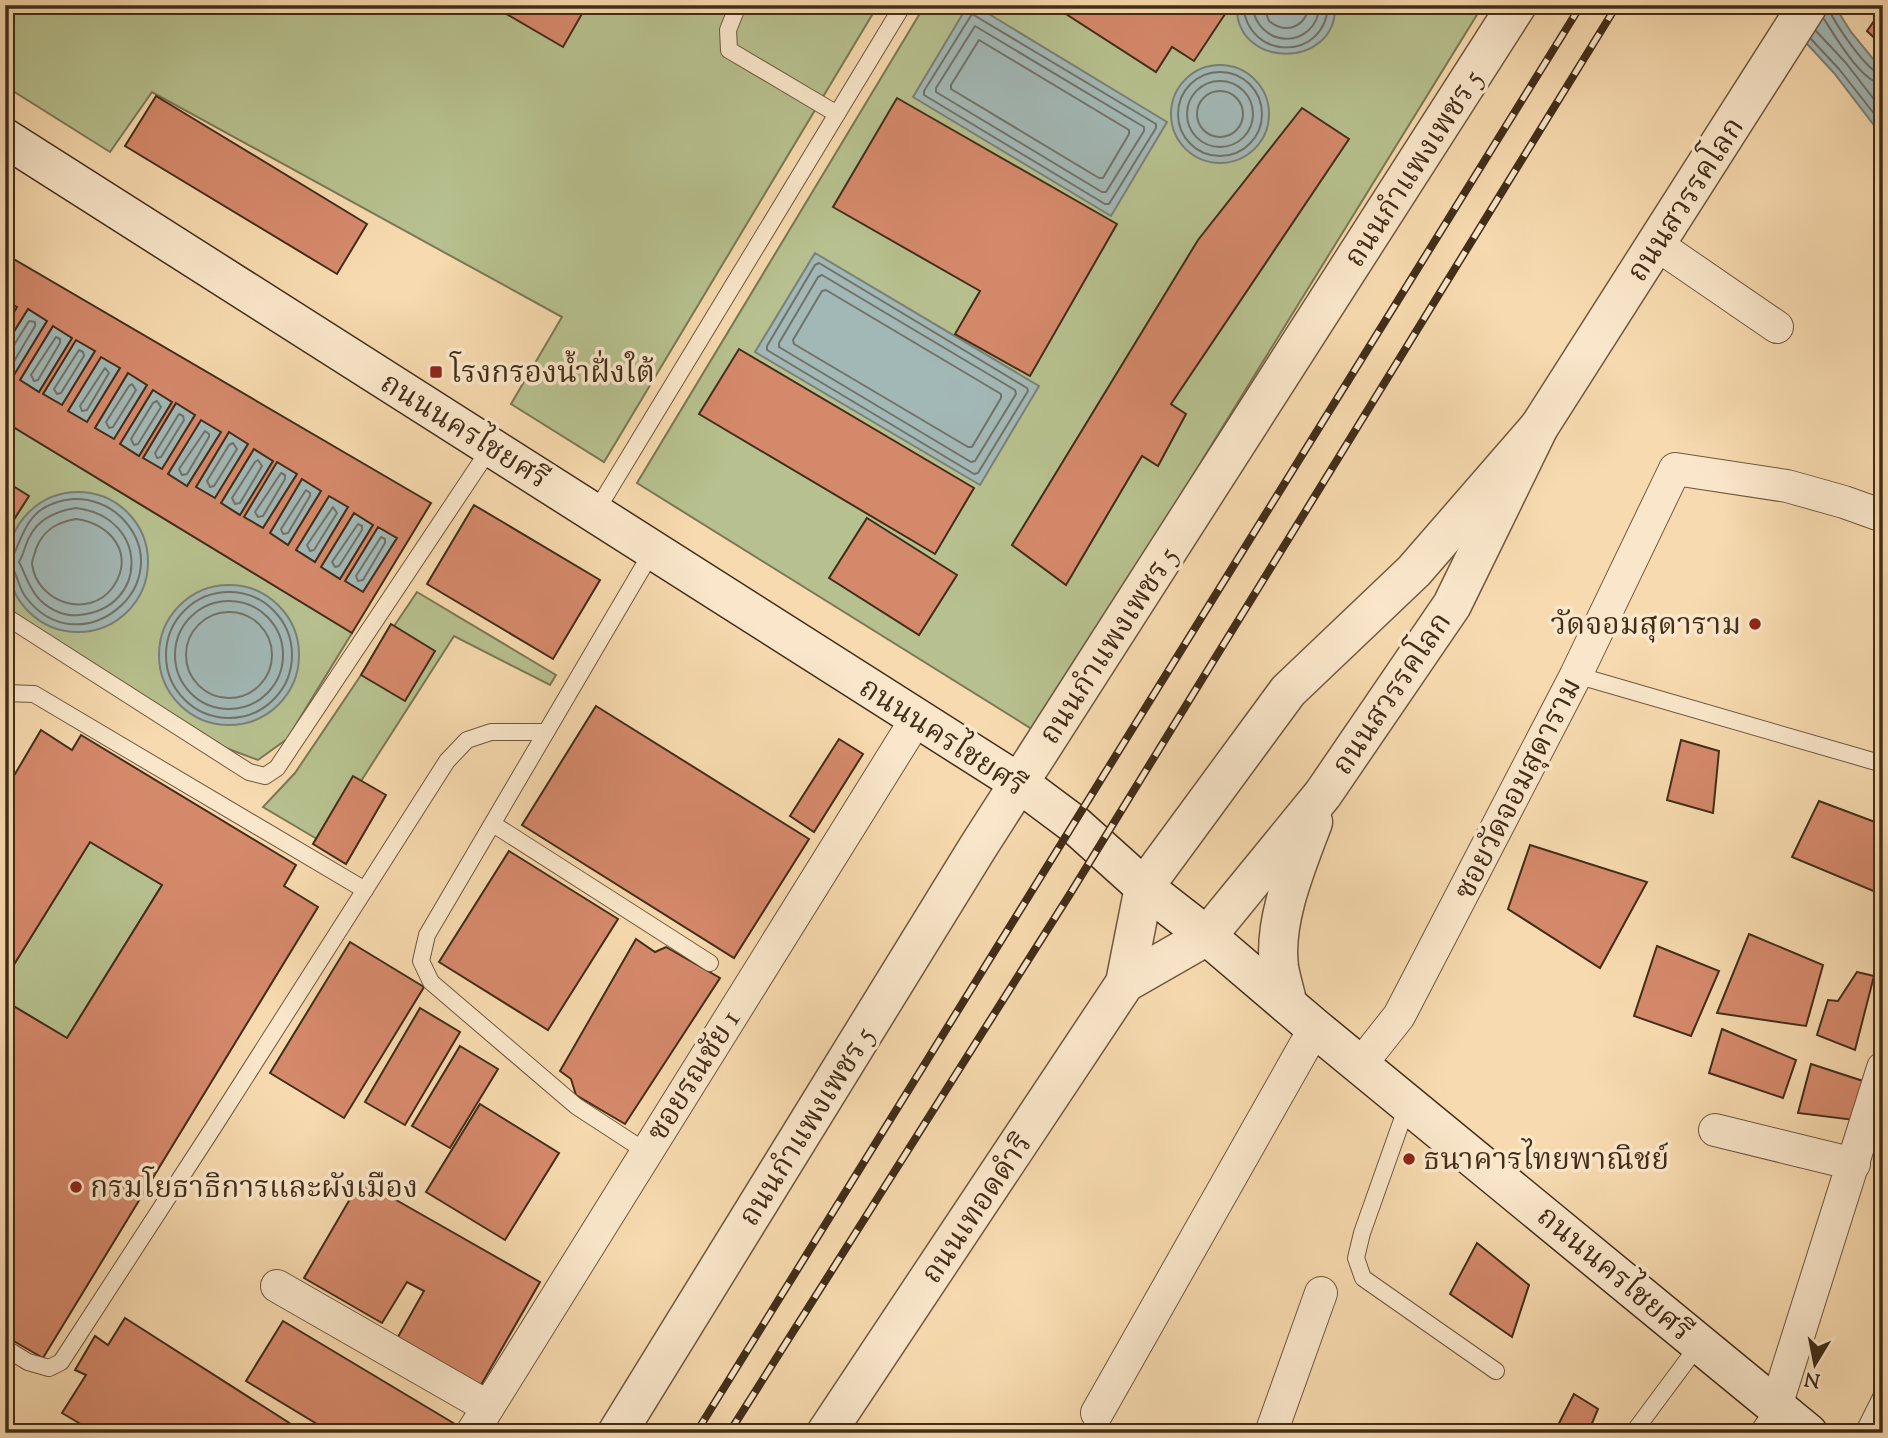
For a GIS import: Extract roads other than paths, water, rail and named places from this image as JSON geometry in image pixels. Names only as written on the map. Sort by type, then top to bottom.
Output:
[{"type":"street","name":"ถนนกำแพงเพชร 5","points":[[617,1433],[1019,783],[1517,5]]},
{"type":"street","name":"ถนนสวรรคโลก","points":[[1207,936],[1323,794],[1452,605],[1539,427],[1808,5]]},
{"type":"street","name":"ถนนนครไชยศรี","points":[[5,138],[1019,783],[1100,846],[1144,887],[1700,1343],[1767,1419],[1808,1433]]},
{"type":"street","points":[[1656,244],[1777,327]]},
{"type":"street","name":"ถนนสวรรคโลก","points":[[1144,887],[1288,691],[1414,571],[1539,427]]},
{"type":"street","name":"ซอยวัดจอมสุดาราม","points":[[1361,1064],[1399,1016],[1576,676],[1675,469],[1787,486],[1883,516]]},
{"type":"street","name":"ซอยรณชัย 1","points":[[480,1420],[917,718]]},
{"type":"street","points":[[1097,1413],[1301,1016],[1279,965],[1281,930],[1289,886],[1323,794]]},
{"type":"street","name":"ถนนเทอดดำริ","points":[[826,1433],[1125,983],[1144,887]]},
{"type":"street","name":"ถนนเทอดดำริ","points":[[1125,983],[1207,936]]},
{"type":"street","points":[[1767,1419],[1854,1164],[1883,1068]]},
{"type":"street","points":[[1715,1130],[1854,1164]]},
{"type":"street","points":[[276,1286],[480,1420]]},
{"type":"street","points":[[1271,1433],[1321,1293]]},
{"type":"lane","points":[[738,5],[728,30],[729,50],[837,114]]},
{"type":"lane","points":[[596,513],[903,5]]},
{"type":"lane","points":[[5,616],[249,772],[265,776],[277,768],[491,447]]},
{"type":"lane","points":[[645,1151],[576,1106],[431,982],[421,961],[427,935],[653,550]]},
{"type":"lane","points":[[1576,676],[1883,764]]},
{"type":"lane","points":[[5,692],[34,694],[365,890]]},
{"type":"lane","points":[[5,1348],[28,1362],[49,1368],[61,1362],[447,761],[467,740],[491,732],[546,732]]},
{"type":"lane","points":[[493,824],[710,963]]},
{"type":"lane","points":[[1409,1102],[1362,1233],[1356,1258],[1363,1278],[1496,1371]]},
{"type":"lane","points":[[1633,1433],[1700,1343]]},
{"type":"lane","points":[[1863,1433],[1883,1393]]},
{"type":"water","points":[[968,5],[974,5],[1167,122],[1111,216],[913,97]]},
{"type":"water","points":[[1237,5],[1335,5],[1332,26],[1321,42],[1305,51],[1286,54],[1267,51],[1251,42],[1240,26]]},
{"type":"water","points":[[1771,5],[1834,5],[1851,32],[1883,71],[1883,137],[1834,73]]},
{"type":"water","points":[[1220,65],[1239,69],[1255,79],[1265,95],[1269,114],[1265,133],[1255,149],[1239,159],[1220,163],[1201,159],[1185,149],[1175,133],[1171,114],[1175,95],[1185,79],[1201,69]]},
{"type":"water","points":[[815,253],[1039,386],[980,485],[755,352]]},
{"type":"water","points":[[28,309],[47,321],[14,375],[5,370],[5,346]]},
{"type":"water","points":[[53,326],[72,338],[39,392],[20,380]]},
{"type":"water","points":[[76,340],[95,351],[62,405],[43,394]]},
{"type":"water","points":[[101,357],[120,368],[87,422],[68,411]]},
{"type":"water","points":[[128,373],[147,385],[114,439],[95,428]]},
{"type":"water","points":[[153,390],[172,402],[139,456],[120,444]]},
{"type":"water","points":[[176,403],[195,415],[162,469],[143,458]]},
{"type":"water","points":[[201,420],[221,432],[187,486],[168,474]]},
{"type":"water","points":[[229,432],[248,444],[215,498],[196,487]]},
{"type":"water","points":[[254,449],[273,461],[240,515],[221,503]]},
{"type":"water","points":[[277,462],[297,474],[263,528],[244,517]]},
{"type":"water","points":[[302,479],[321,491],[288,545],[270,533]]},
{"type":"water","points":[[78,492],[105,498],[127,513],[142,535],[148,562],[142,589],[127,611],[105,626],[78,632],[51,626],[29,611],[14,589],[8,562],[14,535],[29,513],[51,498]]},
{"type":"water","points":[[329,496],[348,507],[315,562],[296,550]]},
{"type":"water","points":[[354,513],[373,525],[340,579],[321,567]]},
{"type":"water","points":[[378,527],[397,538],[363,592],[345,581]]},
{"type":"water","points":[[229,585],[256,591],[278,606],[293,628],[299,655],[293,682],[278,704],[256,719],[229,725],[202,719],[180,704],[165,682],[159,655],[165,628],[180,606],[202,591]]},
{"type":"railway","points":[[696,1433],[1581,5]]},
{"type":"railway","points":[[729,1433],[1070,894],[1617,5]]},
{"type":"place","name":"โรงกรองน้ำฝั่งใต้","points":[[436,372]]},
{"type":"place","name":"วัดจอมสุดาราม","points":[[1755,624]]},
{"type":"place","name":"ธนาคารไทยพาณิชย์","points":[[1409,1159]]},
{"type":"place","name":"กรมโยธาธิการและผังเมือง","points":[[76,1187]]}]
